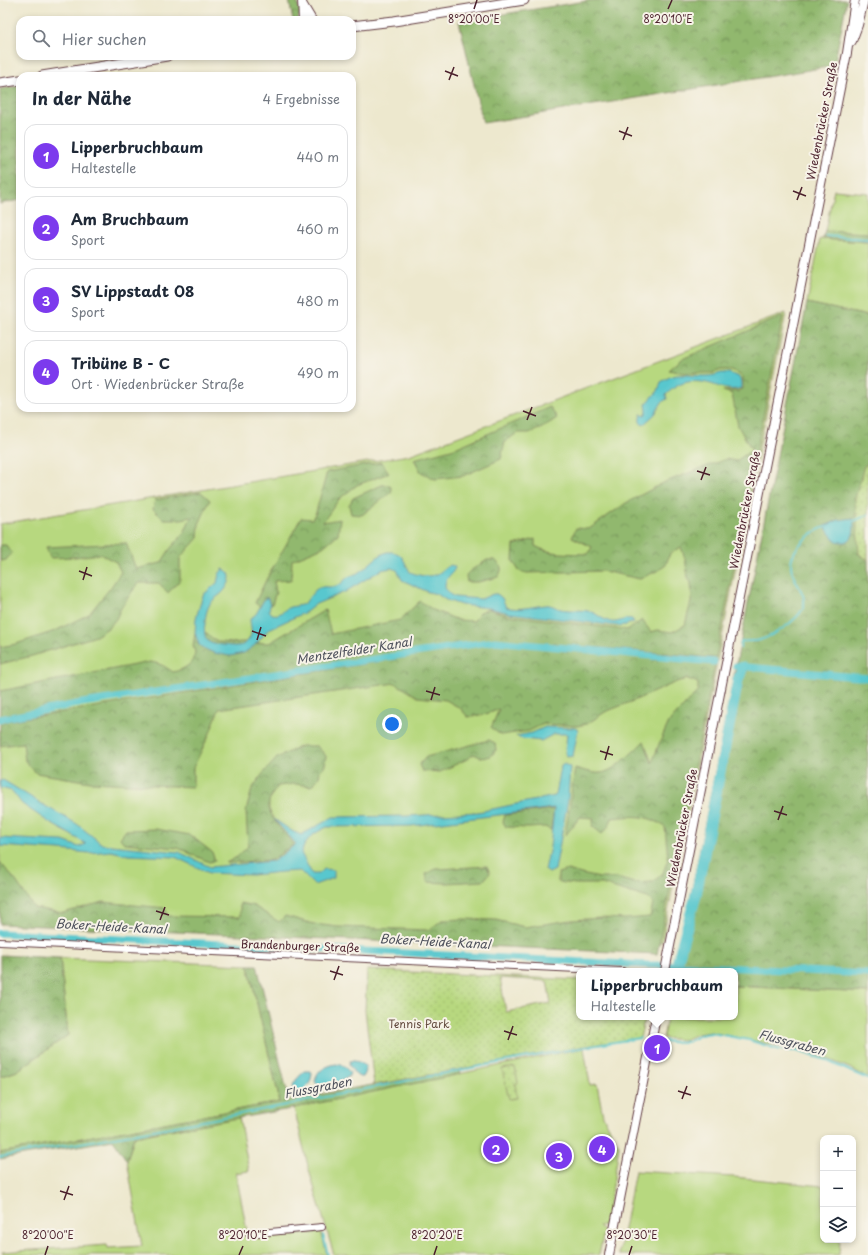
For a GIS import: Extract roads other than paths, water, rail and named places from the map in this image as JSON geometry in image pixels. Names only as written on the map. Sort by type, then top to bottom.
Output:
[{"type":"main road","points":[[356,26],[394,21],[524,0]]},
{"type":"main road","points":[[67,72],[143,60]]},
{"type":"main road","points":[[0,83],[16,81]]},
{"type":"street","name":"Wiedenbrücker Straße","points":[[666,966],[847,53],[855,0]]},
{"type":"street","name":"Wiedenbrücker Straße","points":[[847,53],[858,25],[864,0]]},
{"type":"street","points":[[302,2],[303,16]]},
{"type":"street","points":[[302,2],[310,16]]},
{"type":"street","name":"Brandenburger Straße","points":[[0,942],[576,969]]},
{"type":"street","points":[[609,1255],[655,1020]]},
{"type":"street","points":[[249,1234],[322,1227]]},
{"type":"water","points":[[721,373],[729,373],[739,377],[741,388],[729,389],[704,382],[686,382],[671,390],[666,395],[667,399],[662,402],[655,414],[643,425],[640,423],[641,414],[645,415],[647,411],[646,404],[658,391],[661,382],[669,377],[676,375],[710,376]]},
{"type":"water","points":[[853,518],[853,533],[848,541],[841,542],[835,540],[825,526],[838,520]]},
{"type":"water","points":[[387,552],[396,553],[402,557],[410,572],[417,575],[436,575],[450,565],[454,566],[455,568],[448,578],[445,587],[450,594],[455,597],[481,599],[497,594],[502,598],[506,607],[521,608],[548,605],[561,609],[592,612],[611,622],[632,619],[634,622],[617,626],[509,613],[489,608],[461,605],[446,600],[437,594],[428,592],[402,580],[397,570],[391,568],[381,570],[345,592],[316,604],[306,612],[269,629],[254,646],[244,653],[230,656],[214,653],[199,645],[195,633],[196,618],[203,595],[217,583],[219,574],[223,569],[229,574],[230,580],[221,594],[212,601],[209,606],[205,618],[205,635],[208,641],[213,644],[238,646],[248,641],[251,635],[250,619],[256,614],[265,598],[268,598],[270,606],[269,610],[272,614],[280,613],[290,607],[299,606],[304,604],[318,588],[339,585],[348,577],[360,572],[376,558]]},
{"type":"water","points":[[545,727],[575,728],[578,730],[573,756],[567,757],[565,753],[567,734],[554,734],[541,741],[523,739],[516,736],[532,733]]},
{"type":"water","points":[[564,764],[570,767],[568,800],[555,870],[549,873],[545,870],[550,847],[554,808],[411,826],[327,827],[308,840],[301,853],[312,874],[319,874],[324,869],[334,870],[334,878],[314,885],[300,871],[252,875],[209,873],[175,857],[128,855],[111,851],[89,853],[0,846],[0,838],[63,841],[79,847],[86,844],[50,823],[22,804],[12,791],[0,788],[0,781],[3,780],[77,824],[102,844],[179,852],[210,867],[274,861],[296,844],[274,819],[301,835],[333,817],[407,816],[478,812],[555,796],[561,766]]},
{"type":"water","points":[[350,1061],[363,1064],[366,1070],[363,1077],[360,1077],[354,1073],[349,1065]]},
{"type":"water","points":[[336,1064],[346,1068],[350,1073],[349,1076],[330,1085],[318,1085],[315,1082],[322,1069]]},
{"type":"water","points":[[305,1071],[311,1071],[311,1080],[306,1088],[300,1092],[293,1092],[294,1083]]},
{"type":"waterway","points":[[825,236],[868,239]]},
{"type":"waterway","points":[[854,521],[868,515]]},
{"type":"waterway","points":[[740,648],[741,642],[755,641],[765,638],[789,624],[799,615],[804,602],[803,595],[795,580],[791,563],[794,553],[802,542],[812,533],[825,527]]},
{"type":"waterway","name":"Mentzelfelder Kanal","points":[[0,719],[82,703],[495,641],[714,662]]},
{"type":"waterway","name":"Mentzelfelder Kanal","points":[[736,666],[868,678]]},
{"type":"waterway","points":[[677,965],[696,895],[738,680],[743,667]]},
{"type":"waterway","name":"Boker-Heide-Kanal","points":[[0,933],[648,965],[868,974]]},
{"type":"waterway","name":"Flussgraben","points":[[663,1041],[682,1043],[700,1035],[711,1033],[749,1040],[780,1050],[797,1051],[823,1059],[868,1079]]},
{"type":"waterway","name":"Flussgraben","points":[[0,1157],[259,1110],[511,1060],[640,1038]]},
{"type":"waterway","points":[[323,1235],[328,1255]]},
{"type":"place","name":"Lipperbruchbaum","points":[[657,1048]]},
{"type":"place","name":"Am Bruchbaum","points":[[496,1149]]},
{"type":"place","name":"Tribüne B - C","points":[[602,1149]]},
{"type":"place","name":"SV Lippstadt 08","points":[[559,1156]]},
{"type":"park label","name":"Tennis Park","points":[[419,1024]]}]
